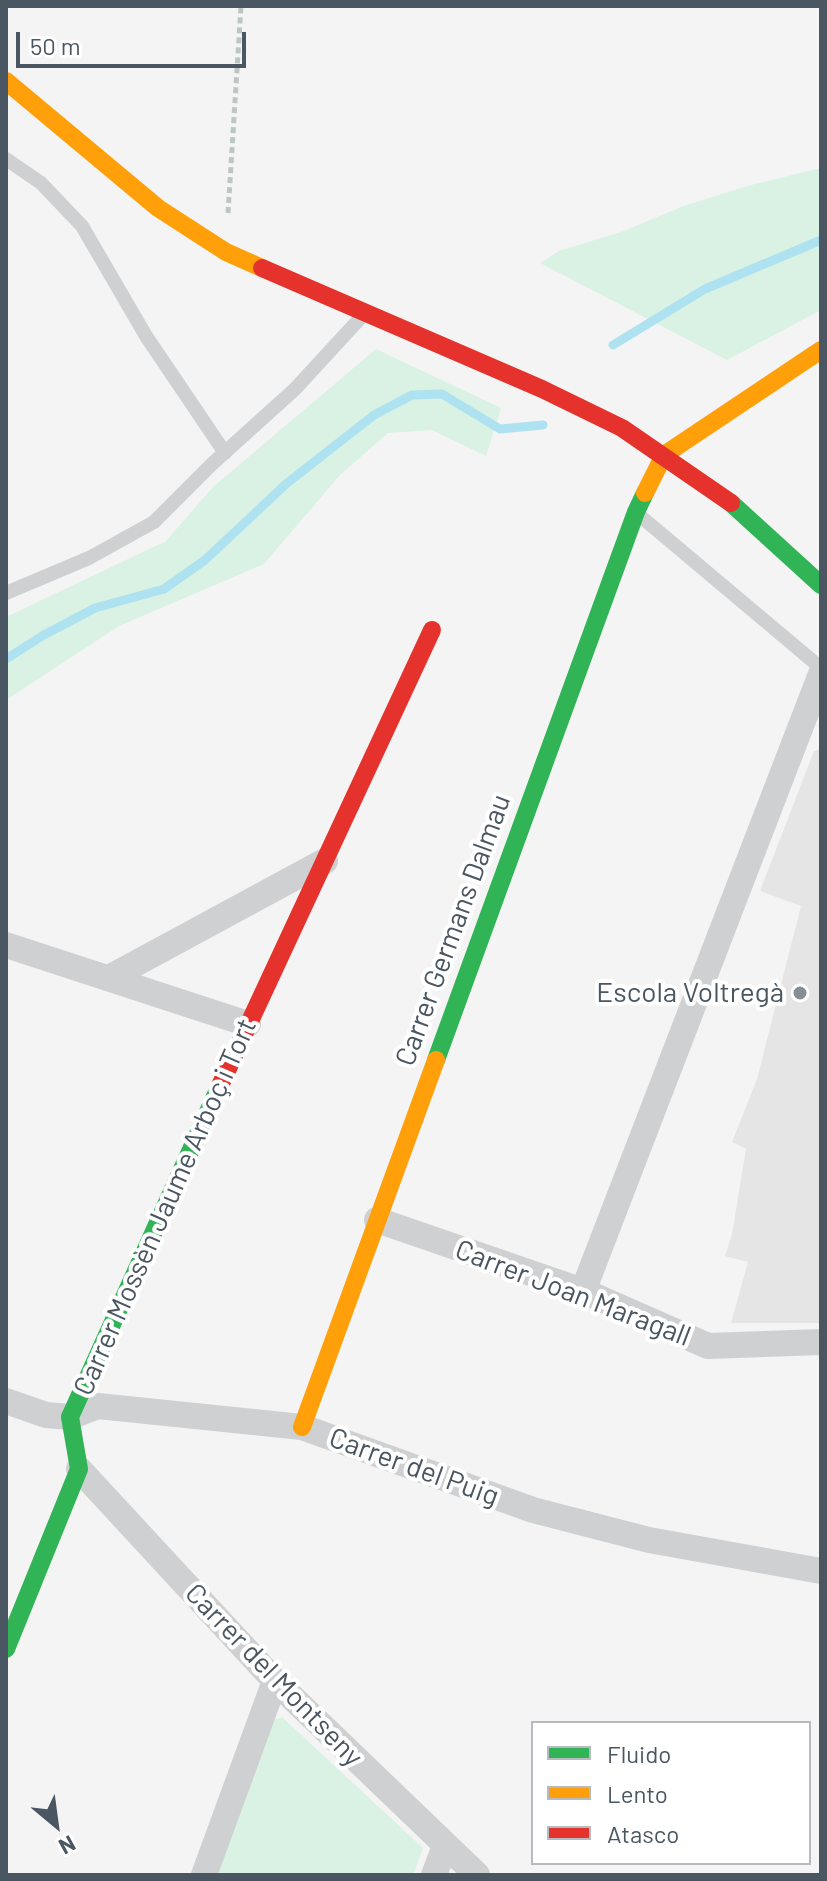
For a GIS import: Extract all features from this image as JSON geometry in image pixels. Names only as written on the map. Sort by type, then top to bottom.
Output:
[{"type":"street","points":[[6,81],[158,208],[226,252],[575,404],[622,428],[730,502],[821,585]]},
{"type":"street","points":[[664,455],[821,350]]},
{"type":"street","name":"Carrer Germans Dalmau","points":[[302,1427],[636,512],[664,455]]},
{"type":"street","name":"Carrer Mossèn Jaume Arboç i Tort","points":[[79,1469],[70,1417],[248,1024],[432,630]]},
{"type":"street","points":[[583,1291],[821,674]]},
{"type":"street","points":[[109,978],[325,861]]},
{"type":"street","points":[[6,945],[248,1024]]},
{"type":"street","name":"Carrer Joan Maragall","points":[[377,1220],[583,1291],[708,1346],[821,1342]]},
{"type":"street","name":"Carrer del Puig","points":[[6,1401],[46,1415],[70,1417],[98,1406],[302,1427],[533,1510],[649,1540],[821,1571]]},
{"type":"street","points":[[8,1635],[79,1469]]},
{"type":"street","name":"Carrer del Montseny","points":[[79,1469],[275,1681],[477,1875]]},
{"type":"street","points":[[204,1875],[275,1681]]},
{"type":"street","points":[[434,1875],[445,1846]]},
{"type":"lane","points":[[6,159],[41,183],[82,226],[146,336],[225,453]]},
{"type":"lane","points":[[6,593],[89,558],[154,522],[295,389],[365,313]]},
{"type":"lane","points":[[636,512],[821,668]]},
{"type":"path","points":[[226,252],[241,6]]},
{"type":"shaded area","name":"Escola Voltregà","points":[[821,749],[821,1323],[731,1323],[748,1262],[725,1256],[732,1234],[746,1149],[732,1142],[757,1079],[801,906],[760,891],[814,751]]},
{"type":"green space","points":[[821,168],[821,310],[727,360],[540,263],[559,251],[624,231],[681,207],[747,186]]},
{"type":"green space","points":[[376,349],[501,408],[486,456],[432,430],[388,433],[340,475],[264,564],[119,626],[6,700],[6,617],[166,541],[213,487]]},
{"type":"green space","points":[[282,1717],[423,1848],[413,1875],[215,1875],[270,1721]]},
{"type":"waterway","points":[[613,345],[705,289],[821,240]]},
{"type":"waterway","points":[[6,659],[95,608],[164,589],[205,560],[286,484],[374,415],[412,395],[442,394],[500,429],[543,425]]},
{"type":"traffic: fast","points":[[436,1060],[645,493]]},
{"type":"traffic: fast","points":[[731,503],[821,585]]},
{"type":"traffic: fast","points":[[6,1649],[79,1469],[70,1417],[218,1090]]},
{"type":"traffic: slow","points":[[6,81],[158,208],[226,252],[262,268]]},
{"type":"traffic: slow","points":[[645,493],[664,455],[821,350]]},
{"type":"traffic: slow","points":[[302,1427],[436,1060]]},
{"type":"traffic: jam","points":[[262,268],[542,389],[622,428],[731,503]]},
{"type":"traffic: jam","points":[[218,1090],[432,630]]},
{"type":"place","name":"Escola Voltregà","points":[[800,993]]}]
